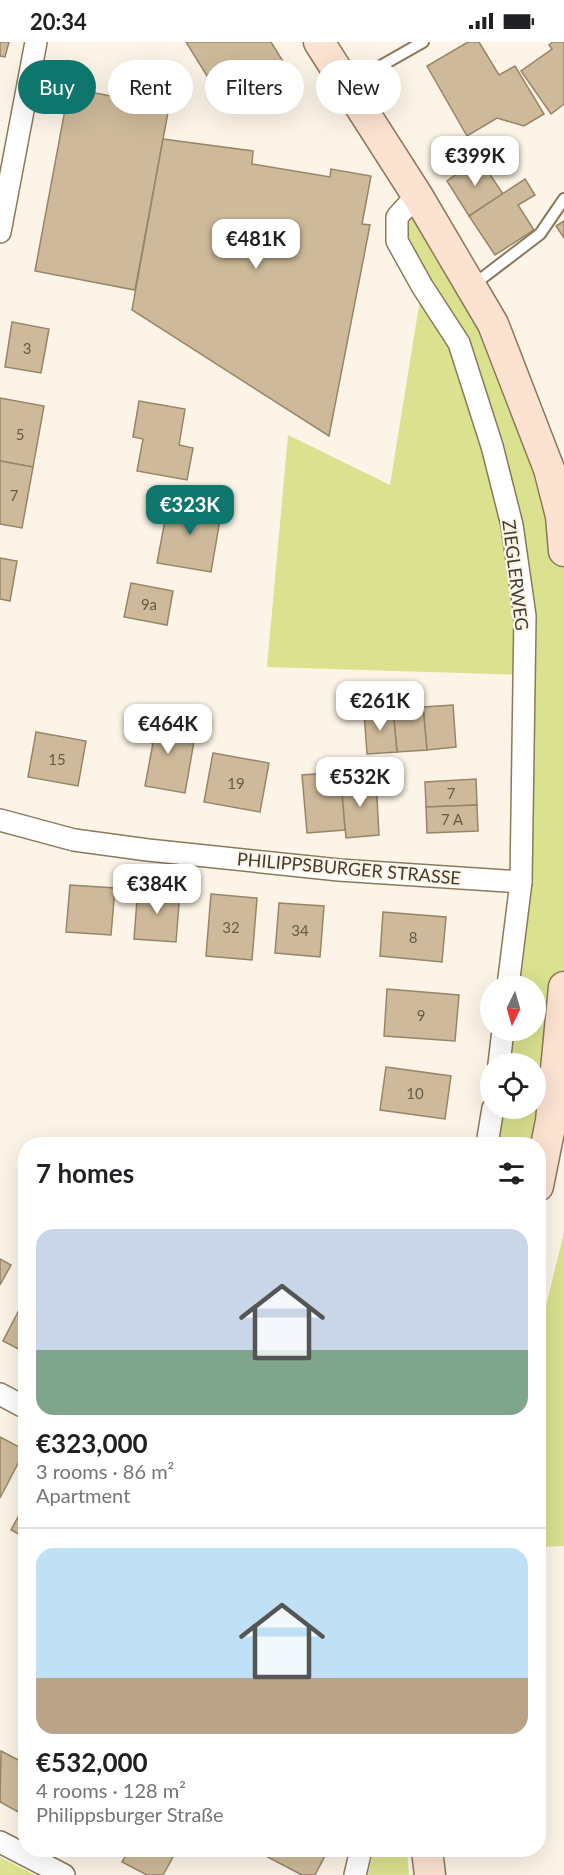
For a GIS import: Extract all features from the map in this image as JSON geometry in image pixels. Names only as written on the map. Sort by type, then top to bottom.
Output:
[{"type":"main road","points":[[319,42],[330,60]]},
{"type":"main road","points":[[365,114],[417,195],[493,324],[549,469],[562,516],[564,551]]},
{"type":"main road","points":[[546,1147],[551,1122],[564,987]]},
{"type":"main road","points":[[428,1857],[430,1875]]},
{"type":"street","points":[[0,232],[3,194],[36,42]]},
{"type":"street","name":"ZIEGLERWEG","points":[[417,195],[398,217],[396,241],[459,343],[492,446],[512,525],[525,616],[521,882],[509,975]]},
{"type":"street","name":"PHILIPPSBURGER STRASSE","points":[[0,820],[74,840],[148,850],[339,870],[521,882]]},
{"type":"street","points":[[488,1137],[491,1119]]},
{"type":"street","points":[[0,1394],[18,1404]]},
{"type":"street","points":[[0,1842],[18,1851]]},
{"type":"street","points":[[29,1857],[64,1875]]},
{"type":"street","points":[[355,1875],[359,1857]]},
{"type":"lane","points":[[391,60],[423,42]]},
{"type":"lane","points":[[470,287],[540,234],[564,199]]},
{"type":"green space","points":[[417,195],[493,324],[564,559],[564,981],[546,1094],[546,1053],[500,1053],[502,1041],[546,1041],[546,975],[509,975],[524,675],[267,667],[288,435],[390,485],[422,287],[397,241]]},
{"type":"green space","points":[[491,1119],[542,1119],[539,1137],[488,1137]]},
{"type":"green space","points":[[564,1232],[564,1546],[546,1547],[546,1306]]},
{"type":"green space","points":[[0,1857],[35,1875],[0,1875]]},
{"type":"green space","points":[[372,1857],[408,1857],[409,1875],[368,1875]]},
{"type":"building","points":[[0,42],[9,42],[5,57],[0,56]]},
{"type":"building","points":[[186,42],[271,42],[282,60],[205,60],[205,73]]},
{"type":"building","points":[[468,42],[479,42],[499,75],[515,66],[544,114],[524,126],[497,118],[467,136],[427,66]]},
{"type":"building","points":[[553,42],[564,42],[564,104],[551,114],[521,71],[552,49],[549,45]]},
{"type":"building","points":[[96,93],[108,95],[108,114],[168,114],[135,290],[35,271],[64,114],[96,114]]},
{"type":"building","points":[[163,139],[253,151],[252,164],[330,177],[331,169],[371,176],[362,224],[370,225],[329,436],[132,310]]},
{"type":"building","points":[[479,158],[503,194],[469,216],[447,181]]},
{"type":"building","points":[[525,179],[535,195],[518,205],[534,230],[495,255],[469,216]]},
{"type":"building","points":[[564,221],[564,238],[556,226]]},
{"type":"building","points":[[12,322],[49,329],[41,373],[5,367]]},
{"type":"building","points":[[0,398],[44,406],[33,467],[0,461]]},
{"type":"building","points":[[139,401],[185,409],[179,445],[193,448],[187,480],[137,471],[143,439],[133,437]]},
{"type":"building","points":[[0,461],[33,467],[22,528],[0,524]]},
{"type":"building","points":[[169,499],[222,508],[211,572],[157,563]]},
{"type":"building","points":[[0,558],[17,561],[10,601],[0,599]]},
{"type":"building","points":[[131,583],[173,591],[167,625],[124,617]]},
{"type":"building","points":[[453,705],[456,747],[427,750],[423,707]]},
{"type":"building","points":[[423,707],[427,750],[397,752],[393,710]]},
{"type":"building","points":[[393,710],[397,752],[367,754],[364,712]]},
{"type":"building","points":[[143,720],[196,730],[185,793],[145,786],[153,743],[139,740]]},
{"type":"building","points":[[36,732],[86,741],[78,786],[28,777]]},
{"type":"building","points":[[213,753],[269,763],[260,812],[204,802]]},
{"type":"building","points":[[341,772],[345,830],[307,833],[302,775]]},
{"type":"building","points":[[376,779],[379,835],[346,838],[341,782]]},
{"type":"building","points":[[476,779],[477,805],[426,807],[425,782]]},
{"type":"building","points":[[477,805],[478,831],[427,833],[426,807]]},
{"type":"building","points":[[70,885],[115,888],[111,935],[66,932]]},
{"type":"building","points":[[138,887],[180,891],[176,942],[134,939]]},
{"type":"building","points":[[211,894],[257,898],[252,960],[206,956]]},
{"type":"building","points":[[279,903],[324,906],[320,957],[275,953]]},
{"type":"building","points":[[383,912],[446,917],[442,962],[380,956]]},
{"type":"building","points":[[387,989],[459,995],[455,1041],[384,1036]]},
{"type":"building","points":[[386,1067],[451,1076],[445,1119],[380,1110]]},
{"type":"building","points":[[0,1259],[11,1265],[0,1285]]},
{"type":"building","points":[[18,1312],[18,1349],[3,1341]]},
{"type":"building","points":[[0,1437],[18,1446],[18,1463],[0,1498]]},
{"type":"building","points":[[18,1517],[18,1534],[11,1530]]},
{"type":"building","points":[[1,1751],[18,1760],[18,1812],[0,1802]]},
{"type":"building","points":[[125,1857],[173,1857],[163,1875],[147,1875],[122,1862]]},
{"type":"building","points":[[268,1857],[324,1857],[315,1875],[302,1875]]}]
